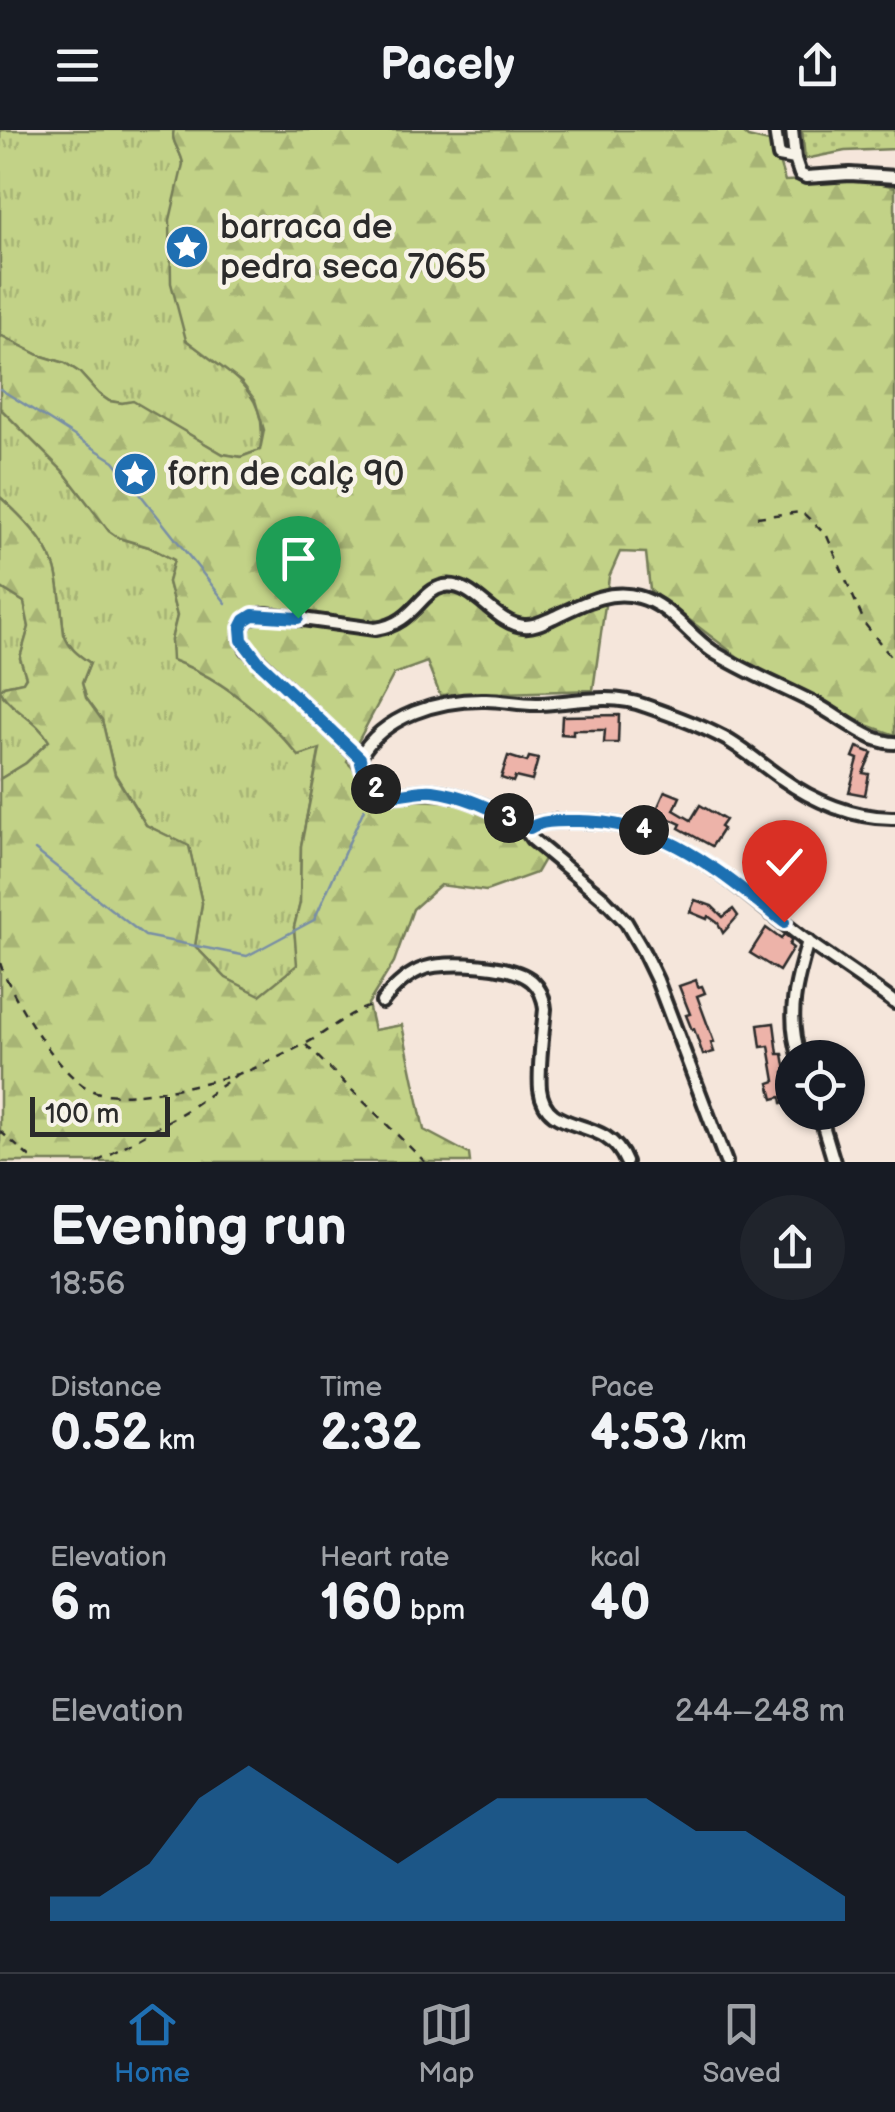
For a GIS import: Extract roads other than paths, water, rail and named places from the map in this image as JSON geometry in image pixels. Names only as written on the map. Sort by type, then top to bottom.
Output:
[{"type":"street","points":[[775,130],[779,156],[794,160]]},
{"type":"street","points":[[792,130],[794,160],[800,174],[812,178],[850,174],[895,177]]},
{"type":"street","points":[[530,828],[490,809],[433,791],[396,795],[374,788],[360,758],[247,650],[241,628],[245,620],[266,614],[386,628],[409,616],[440,587],[449,586],[468,593],[510,623],[529,626],[597,598],[634,596],[656,604],[712,650],[876,739],[895,743]]},
{"type":"street","points":[[360,758],[376,734],[392,722],[452,702],[538,704],[618,699],[643,704],[725,738],[784,780],[832,805],[861,815],[895,818]]},
{"type":"street","points":[[726,1162],[644,950],[626,922],[581,878],[532,839],[530,828],[540,823],[600,822],[644,830],[669,840],[711,865],[895,1003]]},
{"type":"street","points":[[794,1040],[794,990],[808,941]]},
{"type":"street","points":[[382,1002],[394,987],[430,967],[496,968],[532,980],[546,1009],[540,1089],[545,1103],[554,1116],[611,1139],[626,1162]]},
{"type":"street","points":[[824,1130],[834,1162]]},
{"type":"waterway","points":[[0,389],[114,461],[226,603]]},
{"type":"waterway","points":[[35,850],[145,936],[247,956],[314,920],[364,809]]},
{"type":"place","name":"barraca de pedra seca 7065","points":[[187,247]]},
{"type":"place","name":"forn de calç 90","points":[[135,474]]}]
